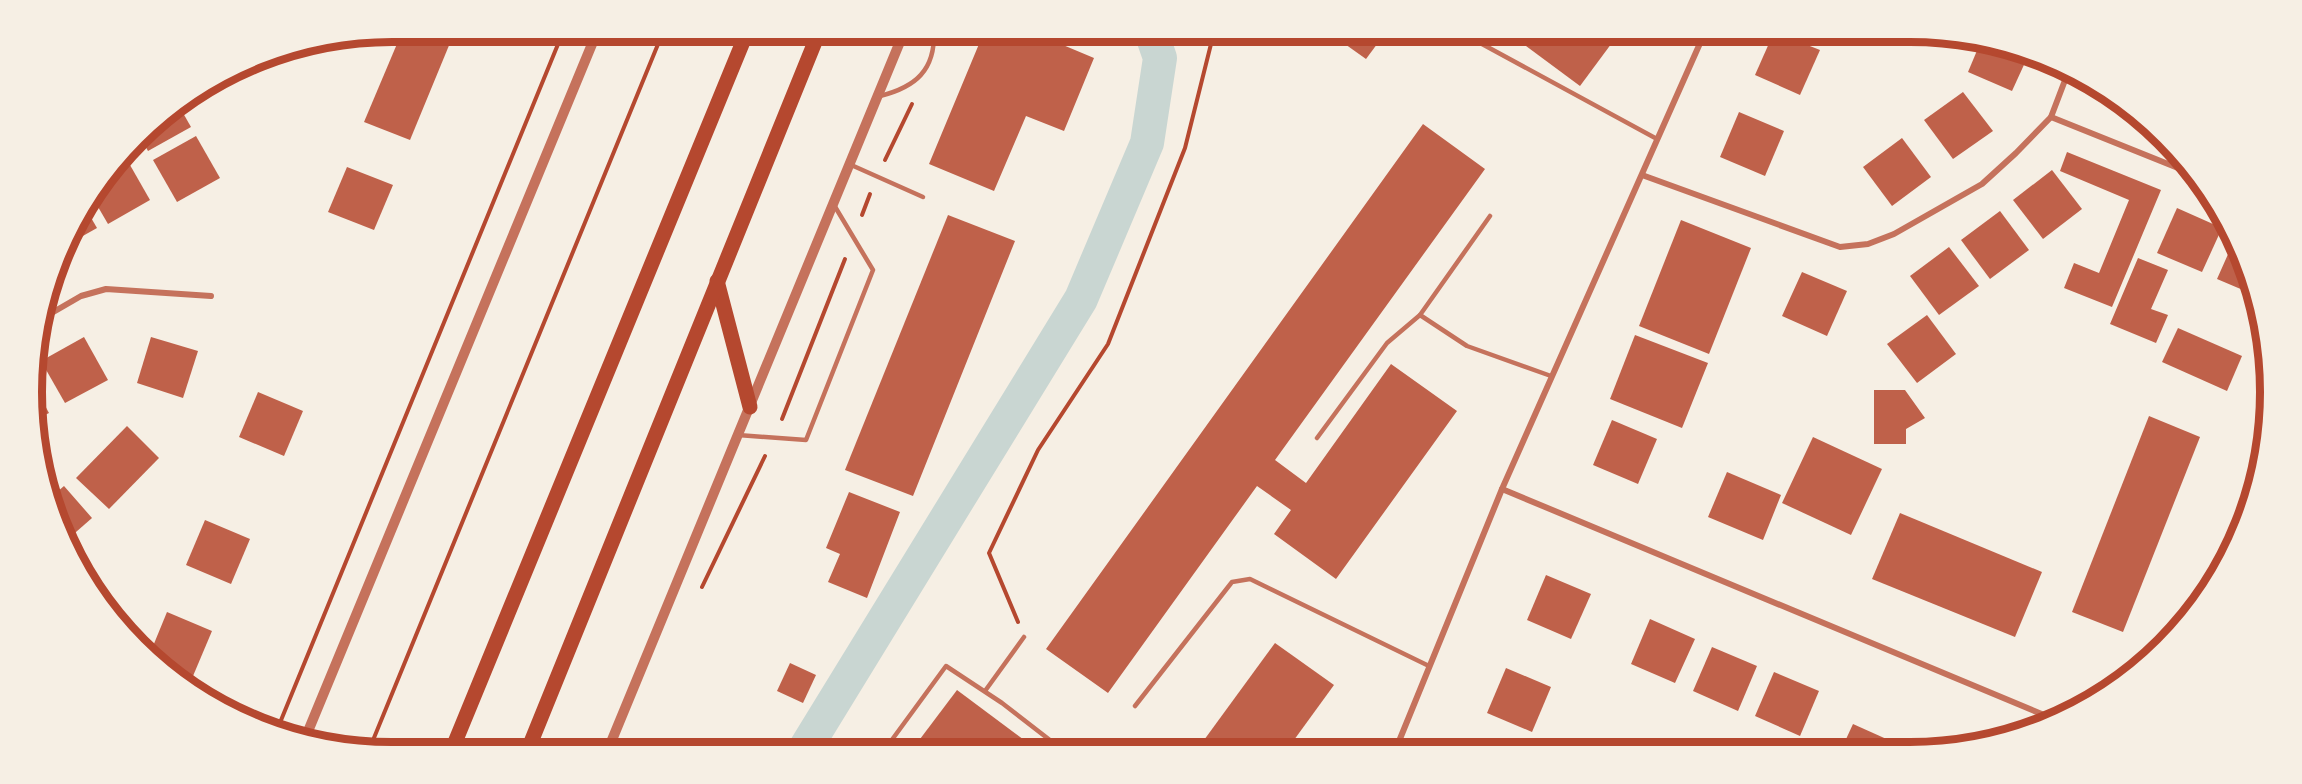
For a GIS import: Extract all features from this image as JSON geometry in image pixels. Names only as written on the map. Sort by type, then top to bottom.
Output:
[{"type":"main road","points":[[455,742],[743,42]]},
{"type":"main road","points":[[531,742],[815,42]]},
{"type":"main road","points":[[717,281],[750,407]]},
{"type":"street","points":[[308,732],[593,42]]},
{"type":"street","points":[[612,742],[900,42]]},
{"type":"street","points":[[1399,742],[1502,489],[1701,42]]},
{"type":"street","points":[[1641,175],[1840,247],[1868,243],[1894,234],[1982,184],[2051,117],[2066,78]]},
{"type":"street","points":[[2051,117],[2179,168]]},
{"type":"street","points":[[51,313],[81,296],[106,289],[211,296]]},
{"type":"street","points":[[1502,489],[2044,715]]},
{"type":"lane","points":[[877,97],[899,91],[924,74],[934,49],[934,42]]},
{"type":"lane","points":[[1484,42],[1482,45],[1657,139]]},
{"type":"lane","points":[[849,164],[923,197]]},
{"type":"lane","points":[[738,435],[806,440],[873,270],[833,203]]},
{"type":"lane","points":[[1317,438],[1387,343],[1420,315],[1490,216]]},
{"type":"lane","points":[[1420,315],[1467,346],[1551,376]]},
{"type":"lane","points":[[1135,706],[1232,582],[1250,579],[1429,666]]},
{"type":"lane","points":[[985,692],[1024,637]]},
{"type":"lane","points":[[890,742],[946,666],[1052,742]]},
{"type":"path","points":[[280,723],[559,42]]},
{"type":"path","points":[[373,741],[659,42]]},
{"type":"path","points":[[1024,637],[989,553],[1038,450],[1108,344],[1185,147],[1211,42]]},
{"type":"path","points":[[697,596],[774,438],[878,176],[913,101]]},
{"type":"building","points":[[398,42],[450,43],[410,140],[364,122]]},
{"type":"building","points":[[980,42],[1056,42],[1094,58],[1064,131],[1026,116],[994,191],[929,164]]},
{"type":"building","points":[[1342,42],[1379,42],[1366,59]]},
{"type":"building","points":[[1529,42],[1613,42],[1580,86],[1526,46]]},
{"type":"building","points":[[1770,42],[1800,42],[1820,50],[1800,95],[1755,75]]},
{"type":"building","points":[[1978,49],[2025,62],[2012,91],[1968,72]]},
{"type":"building","points":[[1963,92],[1993,131],[1953,159],[1924,120]]},
{"type":"building","points":[[182,112],[191,127],[148,151],[145,145]]},
{"type":"building","points":[[1739,112],[1784,131],[1765,176],[1720,157]]},
{"type":"building","points":[[1423,124],[1485,169],[1275,460],[1306,483],[1391,364],[1457,411],[1336,579],[1274,534],[1291,510],[1257,486],[1108,693],[1046,649]]},
{"type":"building","points":[[196,136],[220,178],[177,202],[153,160]]},
{"type":"building","points":[[1902,138],[1931,177],[1892,206],[1863,167]]},
{"type":"building","points":[[2067,152],[2161,190],[2112,307],[2064,288],[2074,263],[2099,273],[2129,200],[2060,171]]},
{"type":"building","points":[[128,162],[150,200],[108,224],[97,205]]},
{"type":"building","points":[[347,167],[393,185],[374,230],[328,212]]},
{"type":"building","points":[[2052,170],[2082,209],[2043,239],[2013,200]]},
{"type":"building","points":[[2177,208],[2218,226],[2221,231],[2202,272],[2157,253]]},
{"type":"building","points":[[2000,211],[2029,250],[1990,279],[1961,240]]},
{"type":"building","points":[[948,215],[1015,241],[913,496],[845,470]]},
{"type":"building","points":[[90,216],[97,228],[77,239]]},
{"type":"building","points":[[1681,220],[1751,248],[1709,354],[1639,326]]},
{"type":"building","points":[[1949,247],[1979,286],[1939,315],[1910,276]]},
{"type":"building","points":[[2230,250],[2245,291],[2217,279]]},
{"type":"building","points":[[2138,258],[2168,270],[2151,309],[2168,315],[2156,343],[2110,324]]},
{"type":"building","points":[[1802,272],[1847,291],[1827,336],[1782,316]]},
{"type":"building","points":[[1927,315],[1956,354],[1917,383],[1887,344]]},
{"type":"building","points":[[2178,328],[2242,356],[2227,391],[2162,362]]},
{"type":"building","points":[[1635,335],[1708,363],[1682,428],[1610,399]]},
{"type":"building","points":[[84,337],[108,380],[65,403],[43,365],[44,359]]},
{"type":"building","points":[[151,337],[198,351],[183,398],[137,383]]},
{"type":"building","points":[[1874,390],[1905,390],[1925,418],[1906,429],[1906,444],[1874,444]]},
{"type":"building","points":[[258,392],[303,411],[284,456],[239,437]]},
{"type":"building","points":[[42,401],[49,413],[43,416]]},
{"type":"building","points":[[2149,416],[2200,437],[2123,632],[2072,612]]},
{"type":"building","points":[[1612,420],[1657,439],[1638,484],[1593,465]]},
{"type":"building","points":[[127,426],[159,458],[109,509],[76,478]]},
{"type":"building","points":[[1813,437],[1882,469],[1851,535],[1782,503]]},
{"type":"building","points":[[1727,472],[1781,495],[1763,540],[1708,517]]},
{"type":"building","points":[[64,486],[92,518],[73,535],[61,505],[57,492]]},
{"type":"building","points":[[849,492],[900,512],[867,598],[828,582],[840,554],[826,548]]},
{"type":"building","points":[[1900,513],[2042,572],[2015,637],[1872,579]]},
{"type":"building","points":[[205,520],[250,539],[231,584],[186,565]]},
{"type":"building","points":[[1546,575],[1591,594],[1571,639],[1527,620]]},
{"type":"building","points":[[167,612],[212,631],[193,676],[179,670],[153,647]]},
{"type":"building","points":[[1650,619],[1695,639],[1675,683],[1631,664]]},
{"type":"building","points":[[1275,643],[1334,685],[1293,742],[1203,742]]},
{"type":"building","points":[[1712,647],[1757,666],[1738,711],[1693,691]]},
{"type":"building","points":[[790,663],[816,675],[803,703],[777,691]]},
{"type":"building","points":[[1506,668],[1551,687],[1532,732],[1487,713]]},
{"type":"building","points":[[1774,672],[1819,691],[1800,736],[1755,716]]},
{"type":"building","points":[[957,690],[1027,742],[918,742]]},
{"type":"building","points":[[1853,724],[1893,742],[1845,742]]},
{"type":"waterway","points":[[809,742],[1081,299],[1147,143],[1160,58],[1154,42]]},
{"type":"waterway","points":[[896,582],[903,586]]}]
